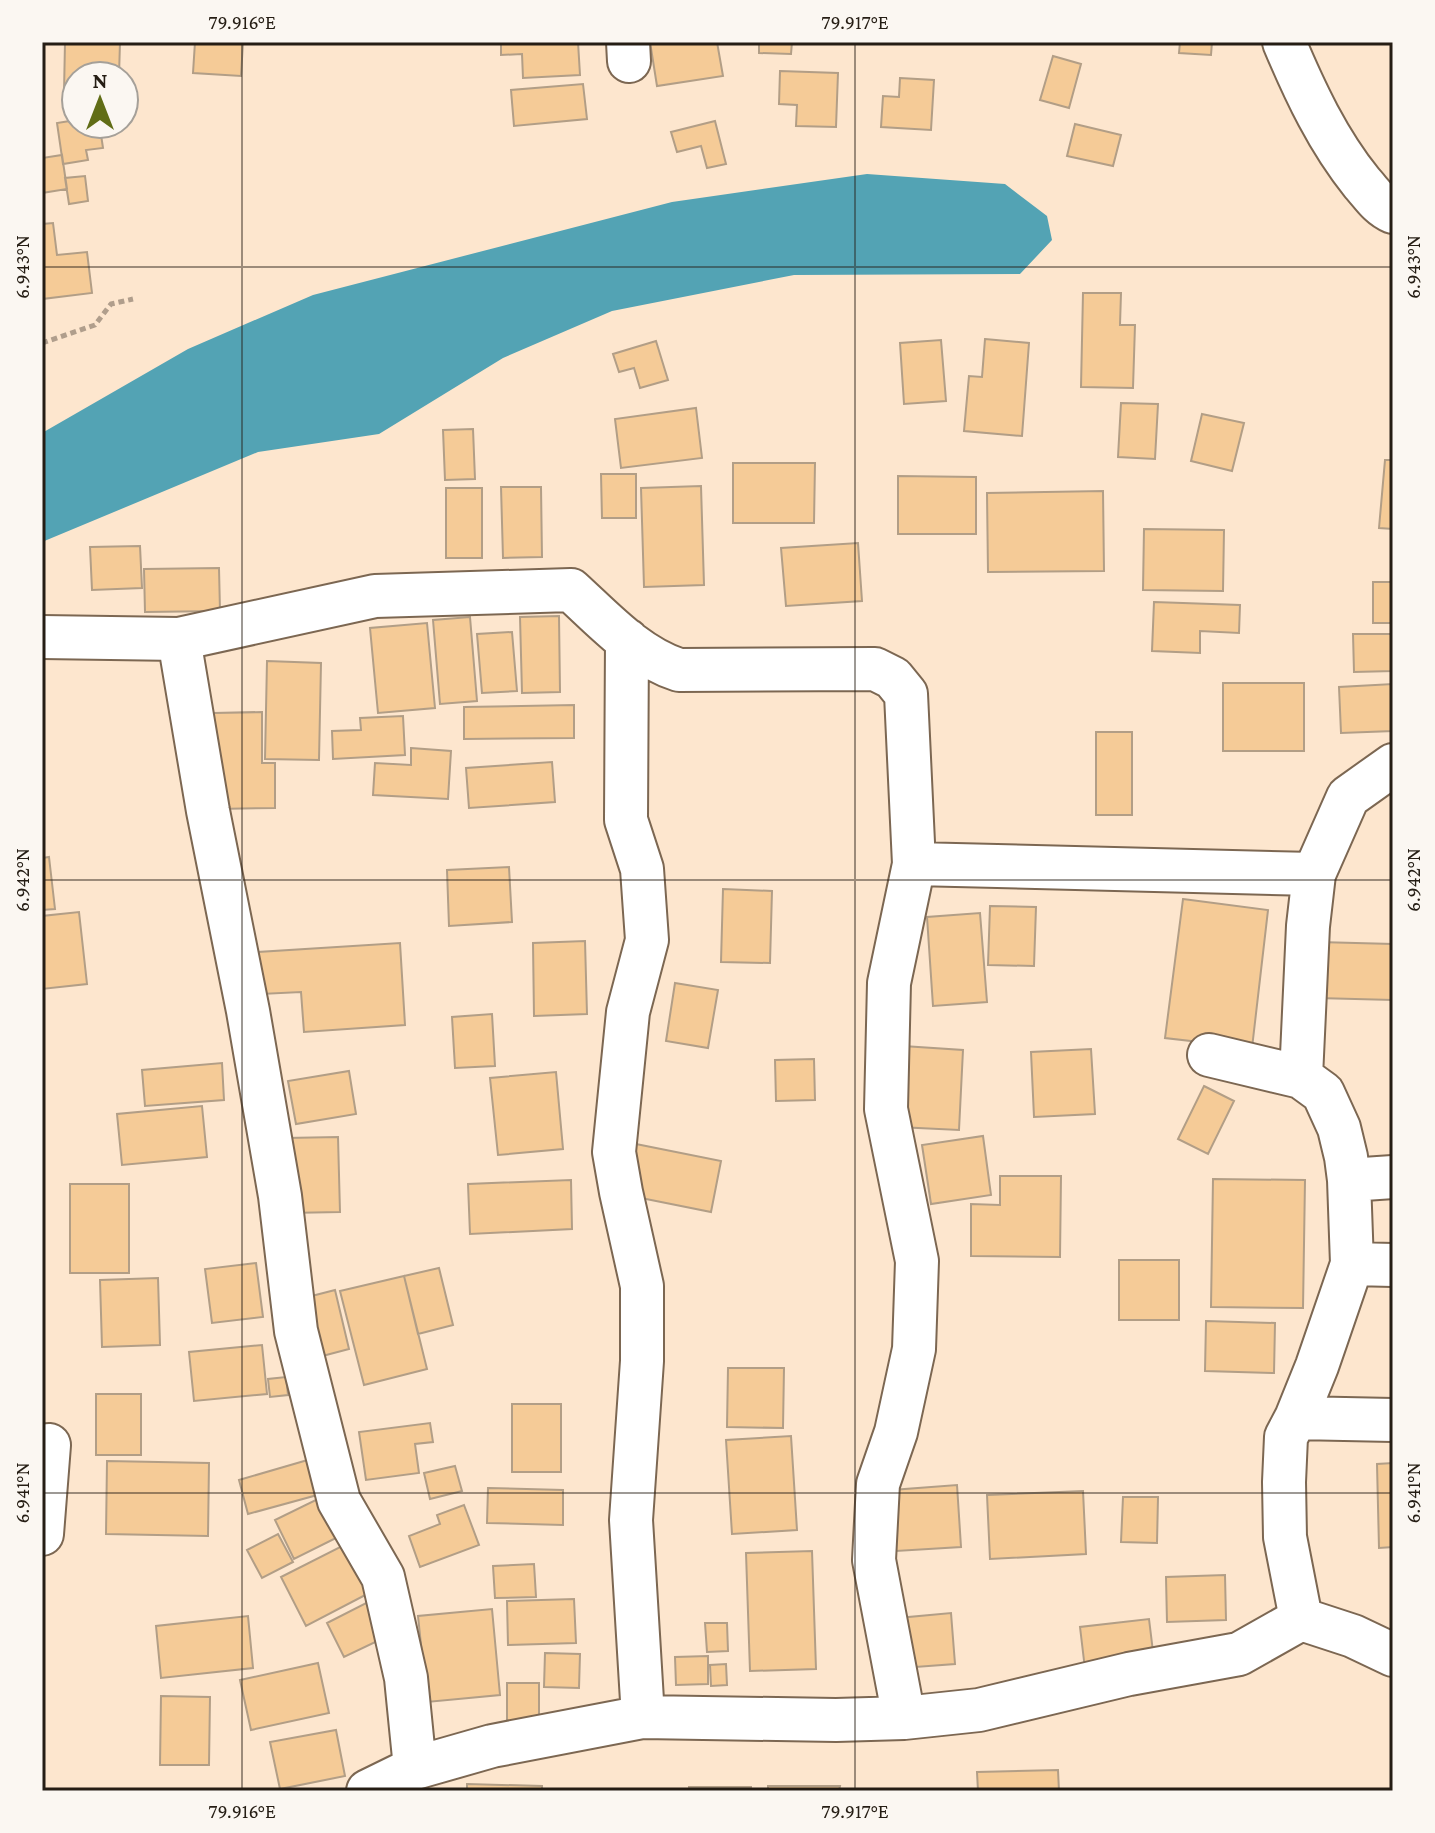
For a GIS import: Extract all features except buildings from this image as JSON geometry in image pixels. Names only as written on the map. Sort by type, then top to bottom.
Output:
[{"type":"street","points":[[1284,42],[1320,119],[1344,161],[1382,207],[1393,212]]},
{"type":"street","points":[[42,637],[179,639],[375,596],[571,590],[658,663],[679,670],[875,669],[893,678],[906,694],[914,864],[889,983],[886,1109],[917,1261],[914,1349],[896,1432],[878,1484],[874,1560],[904,1718]]},
{"type":"street","points":[[179,639],[275,1166],[296,1331],[339,1501],[383,1577],[406,1678],[415,1768]]},
{"type":"street","points":[[627,640],[626,820],[642,869],[647,940],[628,1012],[614,1152],[642,1286],[642,1361],[631,1520],[643,1717]]},
{"type":"street","points":[[1301,1077],[1308,926],[1314,874],[1348,797],[1393,765]]},
{"type":"street","points":[[914,864],[1314,874]]},
{"type":"street","points":[[1209,1055],[1301,1077],[1323,1093],[1339,1128],[1349,1180],[1352,1264],[1317,1366],[1286,1437],[1285,1537],[1301,1619]]},
{"type":"street","points":[[1349,1180],[1393,1177]]},
{"type":"street","points":[[1352,1264],[1393,1265]]},
{"type":"street","points":[[1296,1418],[1393,1420]]},
{"type":"street","points":[[42,1534],[49,1445]]},
{"type":"street","points":[[368,1791],[415,1768],[492,1746],[643,1717],[836,1720],[904,1718],[979,1710],[1129,1674],[1239,1654],[1301,1619],[1353,1636],[1393,1655]]},
{"type":"path","points":[[42,343],[95,325],[111,304],[133,299]]},
{"type":"water","points":[[867,174],[1005,184],[1047,216],[1052,240],[1020,274],[794,275],[612,311],[503,358],[379,434],[258,452],[42,542],[42,433],[188,349],[313,295],[672,202]]}]
